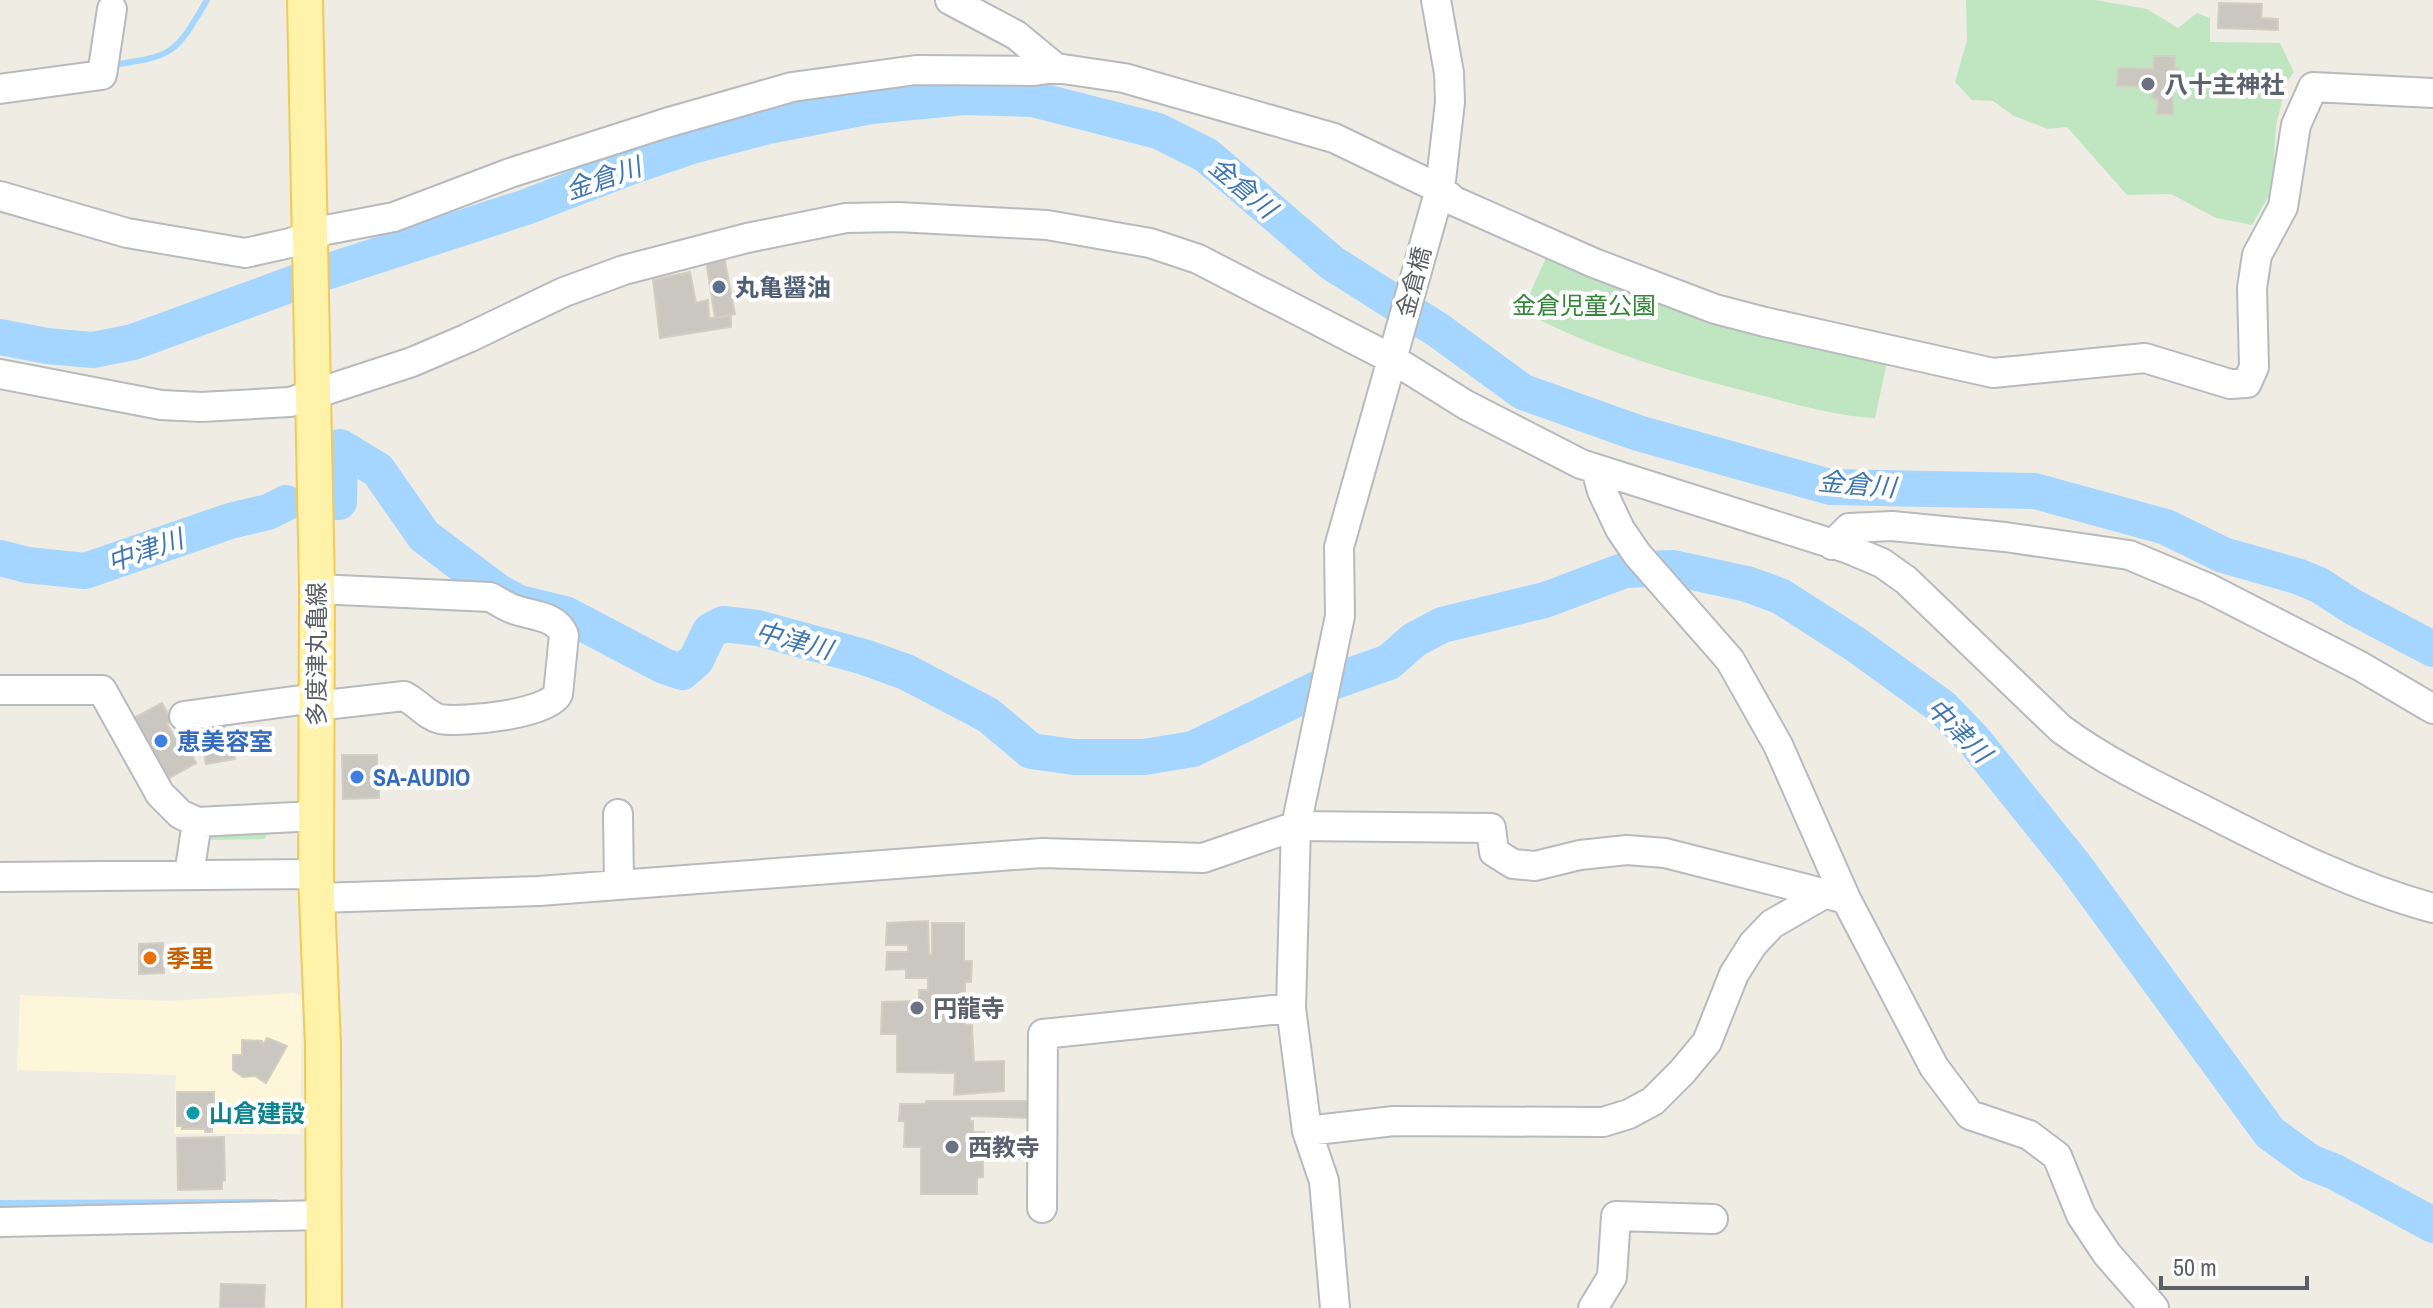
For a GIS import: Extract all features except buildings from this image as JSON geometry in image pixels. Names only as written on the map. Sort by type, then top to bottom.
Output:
[{"type":"main road","name":"多度津丸亀線","points":[[305,0],[317,589],[316,886],[323,1045],[324,1308]]},
{"type":"street","points":[[950,0],[1016,35],[1056,68]]},
{"type":"street","name":"金倉橋","points":[[1335,1308],[1324,1181],[1307,1131],[1291,1008],[1296,826],[1340,616],[1339,547],[1440,189],[1450,102],[1449,73],[1436,0]]},
{"type":"street","points":[[0,89],[104,63],[112,9]]},
{"type":"street","points":[[0,196],[127,233],[245,253],[394,217],[510,173],[792,87],[916,70],[1034,71],[1056,68],[1124,78],[1334,138],[1440,189],[1454,201],[1594,263],[1715,309],[1993,373],[2145,358],[2230,384],[2247,383],[2254,367],[2252,288],[2257,255],[2283,207],[2296,125],[2313,87],[2433,93]]},
{"type":"street","points":[[0,374],[161,405],[201,407],[290,402],[412,362],[564,292],[624,270],[747,238],[846,218],[898,217],[1047,225],[1150,243],[1198,259],[1395,352],[1506,426],[1596,469],[1882,563],[1906,580],[2061,729],[2089,750],[2141,780],[2318,867],[2379,892],[2433,908]]},
{"type":"street","points":[[1596,469],[1602,491],[1620,529],[1637,554],[1730,660],[1778,745],[1835,896],[1934,1067],[1970,1115],[2029,1135],[2057,1156],[2081,1215],[2107,1254],[2154,1308]]},
{"type":"street","points":[[1832,545],[1849,528],[1892,526],[2005,537],[2129,555],[2208,588],[2360,666],[2433,709]]},
{"type":"street","points":[[184,716],[404,696],[438,719],[470,720],[542,707],[555,700],[558,694],[564,635],[562,628],[551,620],[511,609],[490,597],[317,589]]},
{"type":"street","points":[[0,690],[102,690],[160,794],[180,814],[197,822],[316,816]]},
{"type":"street","points":[[618,814],[619,885]]},
{"type":"street","points":[[189,875],[197,822]]},
{"type":"street","points":[[0,877],[189,875],[316,886],[539,891],[1042,853],[1203,858],[1296,826],[1491,828],[1494,852],[1513,864],[1535,866],[1580,855],[1627,850],[1665,853],[1835,896]]},
{"type":"street","points":[[1307,1131],[1394,1121],[1603,1122],[1629,1114],[1653,1101],[1707,1042],[1734,974],[1753,944],[1772,924],[1835,896]]},
{"type":"street","points":[[1042,1208],[1043,1034],[1291,1008]]},
{"type":"street","points":[[0,1222],[325,1215]]},
{"type":"street","points":[[1593,1308],[1612,1277],[1616,1216],[1713,1219]]},
{"type":"shaded area","points":[[294,993],[302,996],[300,1134],[174,1134],[176,1075],[17,1070],[20,995],[170,1001]]},
{"type":"green space","points":[[1966,0],[2095,0],[2147,9],[2178,28],[2197,13],[2210,18],[2210,42],[2280,43],[2294,72],[2287,82],[2276,125],[2274,158],[2277,182],[2252,225],[2216,218],[2171,194],[2127,195],[2067,127],[2048,129],[2014,116],[1993,101],[1972,100],[1955,82],[1967,41]]},
{"type":"green space","name":"金倉児童公園","points":[[1549,251],[1888,358],[1875,418],[1818,410],[1668,370],[1579,338],[1522,311]]},
{"type":"green space","points":[[275,824],[264,839],[203,840],[204,829]]},
{"type":"waterway","points":[[112,65],[149,59],[171,49],[188,32],[207,0]]},
{"type":"waterway","name":"金倉川","points":[[0,337],[47,346],[93,350],[133,342],[311,277],[526,207],[695,145],[768,126],[871,106],[964,97],[1033,99],[1158,131],[1206,155],[1332,263],[1438,330],[1523,392],[1638,433],[1830,487],[2035,491],[2166,527],[2223,555],[2319,585],[2353,607],[2433,649]]},
{"type":"waterway","name":"中津川","points":[[334,502],[339,502],[340,447],[378,470],[424,536],[497,591],[519,603],[565,614],[664,666],[682,672],[696,660],[710,631],[723,624],[758,628],[864,657],[906,672],[988,715],[1031,751],[1074,757],[1144,757],[1193,749],[1319,688]]},
{"type":"waterway","name":"中津川","points":[[0,558],[27,565],[85,571],[230,521],[268,512],[286,503]]},
{"type":"waterway","name":"中津川","points":[[1335,681],[1389,662],[1414,640],[1442,625],[1545,600],[1625,570],[1673,568],[1747,584],[1780,596],[1855,644],[1942,707],[1973,739],[2075,866],[2270,1133],[2310,1162],[2335,1172],[2433,1225]]},
{"type":"waterway","points":[[0,1203],[276,1202]]},
{"type":"place","name":"八十主神社","points":[[2148,84]]},
{"type":"place","name":"丸亀醤油","points":[[719,287]]},
{"type":"place","name":"恵美容室","points":[[161,741]]},
{"type":"place","name":"SA-AUDIO","points":[[357,777]]},
{"type":"place","name":"季里","points":[[150,958]]},
{"type":"place","name":"円龍寺","points":[[917,1008]]},
{"type":"place","name":"山倉建設","points":[[193,1113]]},
{"type":"place","name":"西教寺","points":[[952,1147]]}]
